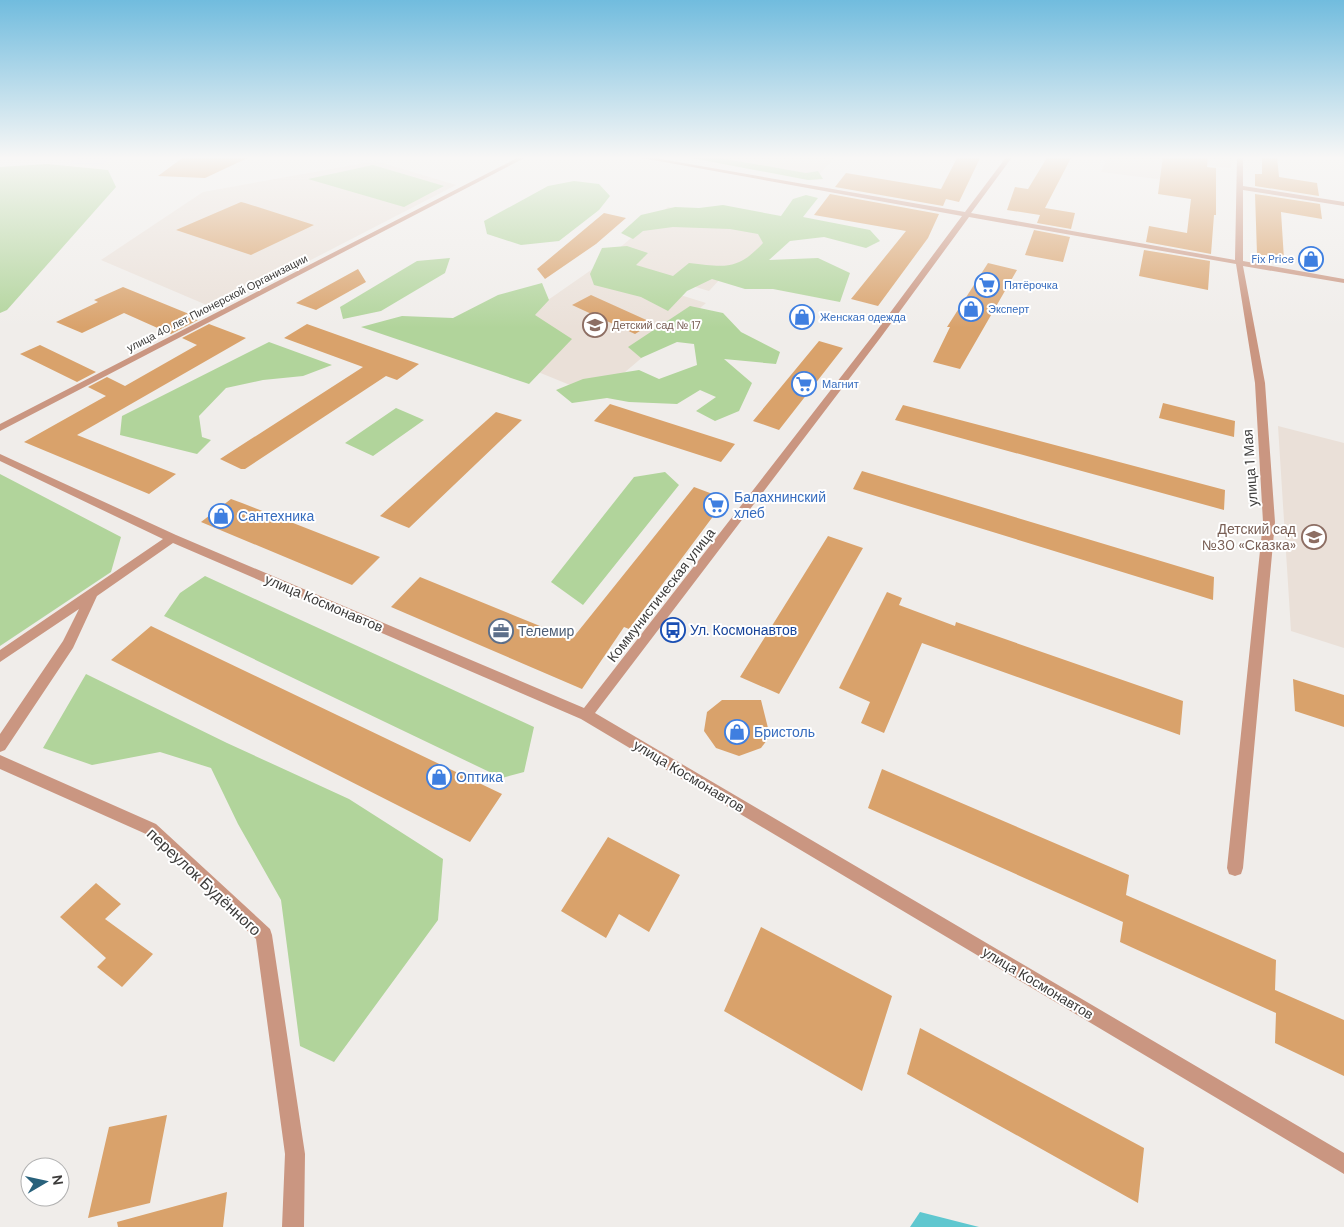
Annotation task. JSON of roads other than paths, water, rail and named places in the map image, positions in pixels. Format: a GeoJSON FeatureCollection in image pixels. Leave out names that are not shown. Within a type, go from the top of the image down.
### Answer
{"type":"FeatureCollection","features":[{"type":"Feature","properties":{"kind":"street","name":"улица 40 лет Пионерской Организации"},"geometry":{"type":"LineString","coordinates":[[0,428],[414,213]]}},
{"type":"Feature","properties":{"kind":"street"},"geometry":{"type":"LineString","coordinates":[[963,213],[1344,281]]}},
{"type":"Feature","properties":{"kind":"street","name":"улица 1 Мая"},"geometry":{"type":"LineString","coordinates":[[1235,868],[1269,522],[1260,383],[1239,262],[1240,213]]}},
{"type":"Feature","properties":{"kind":"street","name":"Коммунистическая улица"},"geometry":{"type":"LineString","coordinates":[[586,715],[878,335],[967,214]]}},
{"type":"Feature","properties":{"kind":"street","name":"улица Космонавтов"},"geometry":{"type":"LineString","coordinates":[[0,456],[172,538],[586,715],[1344,1164]]}},
{"type":"Feature","properties":{"kind":"street"},"geometry":{"type":"LineString","coordinates":[[0,657],[172,538]]}},
{"type":"Feature","properties":{"kind":"street"},"geometry":{"type":"LineString","coordinates":[[0,746],[68,644],[94,592]]}},
{"type":"Feature","properties":{"kind":"street","name":"переулок Будённого"},"geometry":{"type":"LineString","coordinates":[[0,762],[151,829],[264,935],[295,1154],[293,1227]]}},
{"type":"Feature","properties":{"kind":"water"},"geometry":{"type":"Polygon","coordinates":[[[920,1212],[979,1227],[910,1227],[920,1212]]]}},
{"type":"Feature","properties":{"kind":"place","name":"Fix Price"},"geometry":{"type":"Point","coordinates":[1311,259]}},
{"type":"Feature","properties":{"kind":"place","name":"Пятёрочка"},"geometry":{"type":"Point","coordinates":[987,285]}},
{"type":"Feature","properties":{"kind":"place","name":"Эксперт"},"geometry":{"type":"Point","coordinates":[971,309]}},
{"type":"Feature","properties":{"kind":"place","name":"Женская одежда"},"geometry":{"type":"Point","coordinates":[802,317]}},
{"type":"Feature","properties":{"kind":"place","name":"Детский сад № 17"},"geometry":{"type":"Point","coordinates":[595,325]}},
{"type":"Feature","properties":{"kind":"place","name":"Магнит"},"geometry":{"type":"Point","coordinates":[804,384]}},
{"type":"Feature","properties":{"kind":"place","name":"Балахнинский хлеб"},"geometry":{"type":"Point","coordinates":[716,505]}},
{"type":"Feature","properties":{"kind":"place","name":"Сантехника"},"geometry":{"type":"Point","coordinates":[221,516]}},
{"type":"Feature","properties":{"kind":"place","name":"Детский сад №30 «Сказка»"},"geometry":{"type":"Point","coordinates":[1314,537]}},
{"type":"Feature","properties":{"kind":"place","name":"Ул. Космонавтов"},"geometry":{"type":"Point","coordinates":[673,630]}},
{"type":"Feature","properties":{"kind":"place","name":"Телемир"},"geometry":{"type":"Point","coordinates":[501,631]}},
{"type":"Feature","properties":{"kind":"place","name":"Бристоль"},"geometry":{"type":"Point","coordinates":[737,732]}},
{"type":"Feature","properties":{"kind":"place","name":"Оптика"},"geometry":{"type":"Point","coordinates":[439,777]}}]}
